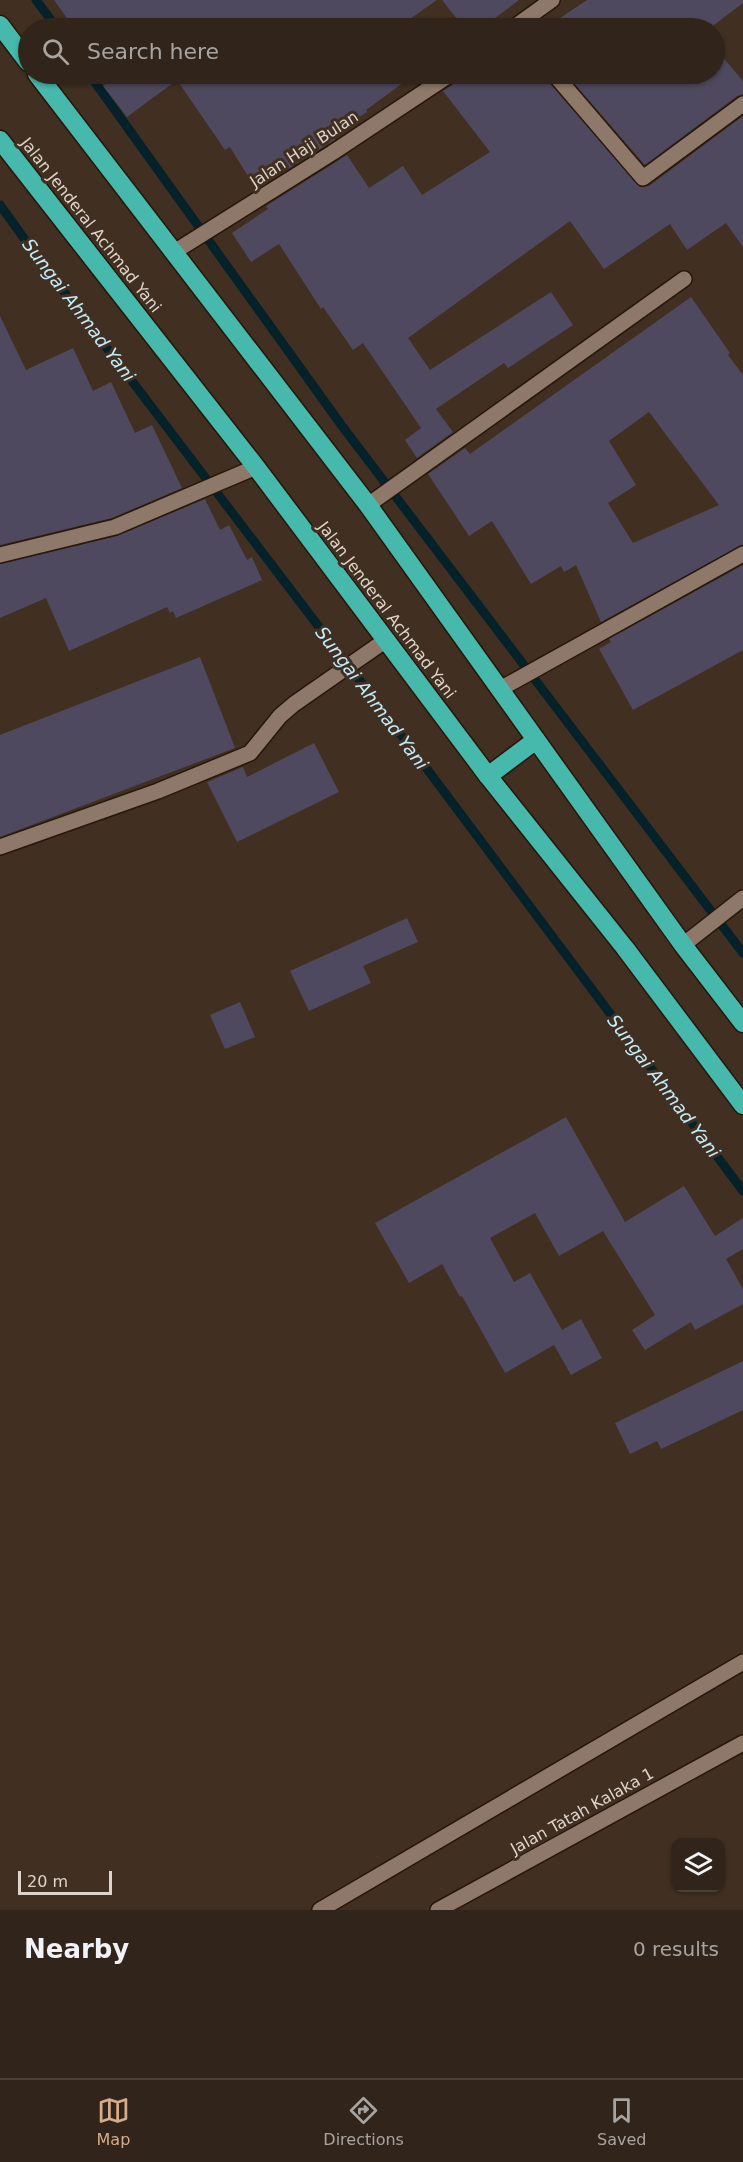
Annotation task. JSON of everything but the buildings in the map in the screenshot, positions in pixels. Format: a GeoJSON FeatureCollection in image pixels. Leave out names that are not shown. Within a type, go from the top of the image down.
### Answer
{"type":"FeatureCollection","features":[{"type":"Feature","properties":{"kind":"highway"},"geometry":{"type":"LineString","coordinates":[[0,25],[18,49]]}},
{"type":"Feature","properties":{"kind":"highway"},"geometry":{"type":"LineString","coordinates":[[45,84],[368,505],[683,945],[743,1023]]}},
{"type":"Feature","properties":{"kind":"highway","name":"Jalan Jenderal Achmad Yani"},"geometry":{"type":"LineString","coordinates":[[0,140],[256,467],[488,776],[625,948],[743,1105]]}},
{"type":"Feature","properties":{"kind":"highway"},"geometry":{"type":"LineString","coordinates":[[488,776],[536,740]]}},
{"type":"Feature","properties":{"kind":"street"},"geometry":{"type":"LineString","coordinates":[[528,18],[552,0]]}},
{"type":"Feature","properties":{"kind":"street","name":"Jalan Haji Bulan"},"geometry":{"type":"LineString","coordinates":[[174,252],[332,153],[436,84]]}},
{"type":"Feature","properties":{"kind":"street"},"geometry":{"type":"LineString","coordinates":[[563,84],[643,178],[743,104]]}},
{"type":"Feature","properties":{"kind":"street"},"geometry":{"type":"LineString","coordinates":[[368,505],[684,279]]}},
{"type":"Feature","properties":{"kind":"street"},"geometry":{"type":"LineString","coordinates":[[0,555],[115,527],[256,467]]}},
{"type":"Feature","properties":{"kind":"street"},"geometry":{"type":"LineString","coordinates":[[500,689],[743,554]]}},
{"type":"Feature","properties":{"kind":"street"},"geometry":{"type":"LineString","coordinates":[[0,847],[158,791],[250,753],[280,716],[294,704],[386,640]]}},
{"type":"Feature","properties":{"kind":"street"},"geometry":{"type":"LineString","coordinates":[[683,945],[743,898]]}},
{"type":"Feature","properties":{"kind":"street"},"geometry":{"type":"LineString","coordinates":[[320,1910],[743,1662]]}},
{"type":"Feature","properties":{"kind":"street","name":"Jalan Tatah Kalaka 1"},"geometry":{"type":"LineString","coordinates":[[438,1910],[743,1743]]}},
{"type":"Feature","properties":{"kind":"waterway","name":"Sungai Ahmad Yani"},"geometry":{"type":"LineString","coordinates":[[36,0],[50,18]]}},
{"type":"Feature","properties":{"kind":"waterway","name":"Sungai Ahmad Yani"},"geometry":{"type":"LineString","coordinates":[[96,84],[342,426],[743,953]]}},
{"type":"Feature","properties":{"kind":"waterway","name":"Sungai Ahmad Yani"},"geometry":{"type":"LineString","coordinates":[[0,205],[743,1191]]}}]}
